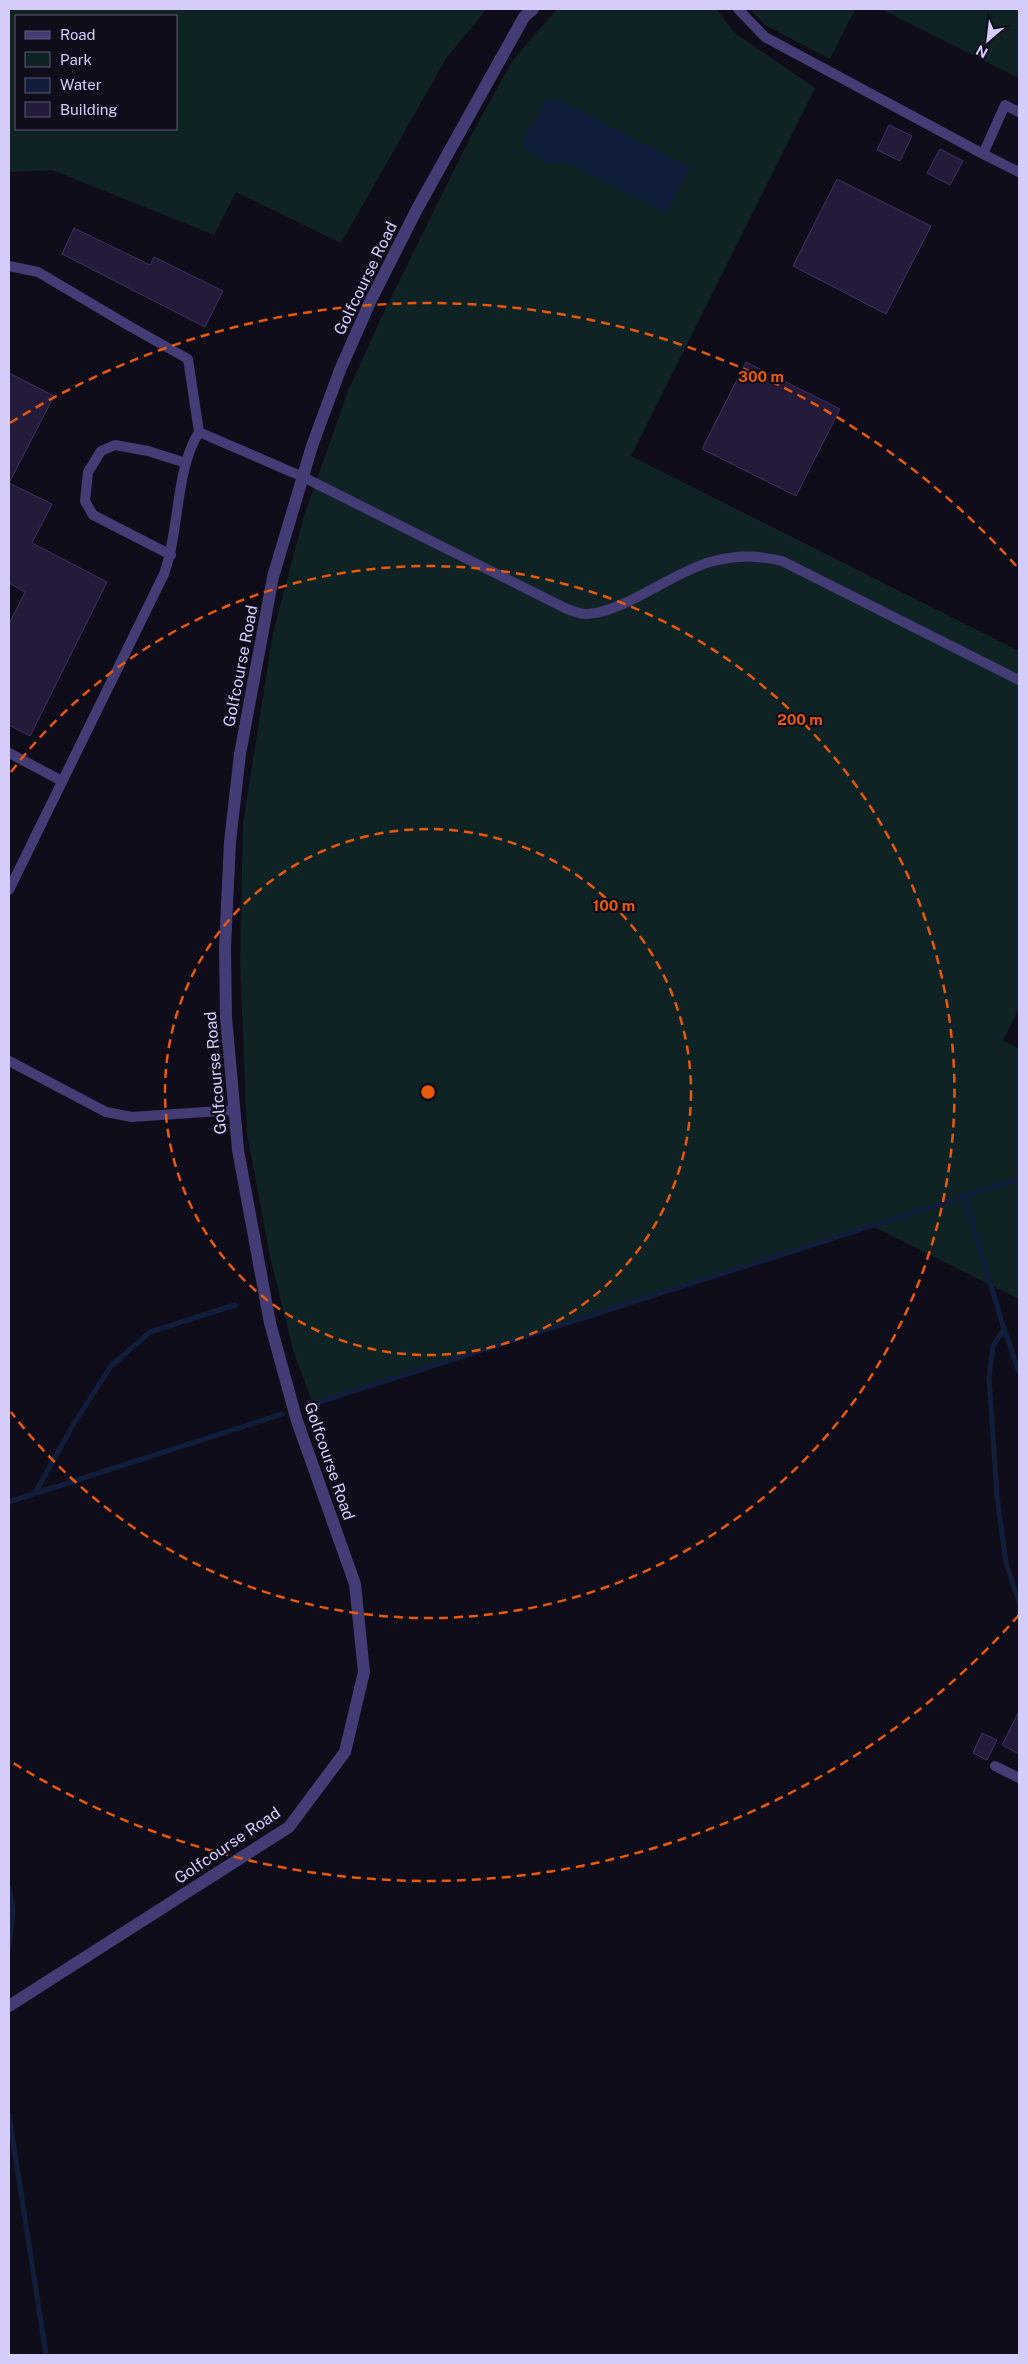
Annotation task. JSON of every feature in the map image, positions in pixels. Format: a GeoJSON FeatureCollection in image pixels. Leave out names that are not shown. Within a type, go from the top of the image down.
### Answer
{"type":"FeatureCollection","features":[{"type":"Feature","properties":{"kind":"street","name":"Golfcourse Road"},"geometry":{"type":"LineString","coordinates":[[9,2006],[289,1827],[345,1752],[364,1672],[356,1584],[297,1421],[270,1324],[238,1150],[226,1017],[225,947],[230,842],[240,754],[273,577],[303,477],[340,370],[370,302],[432,183],[524,18],[533,9]]}},
{"type":"Feature","properties":{"kind":"lane"},"geometry":{"type":"LineString","coordinates":[[738,9],[765,37],[1019,172]]}},
{"type":"Feature","properties":{"kind":"lane"},"geometry":{"type":"LineString","coordinates":[[983,154],[1006,105],[1019,112]]}},
{"type":"Feature","properties":{"kind":"lane"},"geometry":{"type":"LineString","coordinates":[[9,266],[38,272],[131,328],[188,358],[199,432],[186,463],[171,554],[164,574],[9,890]]}},
{"type":"Feature","properties":{"kind":"lane"},"geometry":{"type":"LineString","coordinates":[[199,432],[303,477],[567,609],[585,614],[608,610],[708,562],[739,556],[767,557],[782,561],[1019,680]]}},
{"type":"Feature","properties":{"kind":"lane"},"geometry":{"type":"LineString","coordinates":[[171,554],[93,515],[85,502],[88,472],[101,451],[115,445],[148,451],[186,463]]}},
{"type":"Feature","properties":{"kind":"lane"},"geometry":{"type":"LineString","coordinates":[[9,753],[62,781]]}},
{"type":"Feature","properties":{"kind":"lane"},"geometry":{"type":"LineString","coordinates":[[9,1061],[106,1112],[118,1116],[132,1117],[234,1110]]}},
{"type":"Feature","properties":{"kind":"lane"},"geometry":{"type":"LineString","coordinates":[[995,1766],[1019,1778]]}},
{"type":"Feature","properties":{"kind":"green space"},"geometry":{"type":"Polygon","coordinates":[[[9,9],[487,9],[447,57],[341,243],[236,192],[214,235],[52,170],[9,172],[9,9]]]}},
{"type":"Feature","properties":{"kind":"green space"},"geometry":{"type":"Polygon","coordinates":[[[557,9],[716,9],[735,33],[815,88],[631,456],[1019,651],[1019,1008],[1003,1041],[1019,1049],[1019,1299],[872,1226],[313,1404],[293,1350],[270,1256],[247,1134],[240,963],[243,824],[273,633],[304,516],[348,391],[384,312],[473,132],[513,60],[557,9]]]}},
{"type":"Feature","properties":{"kind":"green space"},"geometry":{"type":"Polygon","coordinates":[[[750,9],[855,9],[830,59],[765,25],[750,9]]]}},
{"type":"Feature","properties":{"kind":"green space"},"geometry":{"type":"Polygon","coordinates":[[[881,9],[1019,9],[1019,78],[881,9]]]}},
{"type":"Feature","properties":{"kind":"water"},"geometry":{"type":"Polygon","coordinates":[[[547,99],[558,100],[690,167],[666,213],[568,163],[548,163],[523,148],[523,140],[547,99]]]}},
{"type":"Feature","properties":{"kind":"building"},"geometry":{"type":"Polygon","coordinates":[[[889,125],[912,136],[900,161],[877,150],[889,125]]]}},
{"type":"Feature","properties":{"kind":"building"},"geometry":{"type":"Polygon","coordinates":[[[940,149],[963,161],[950,185],[927,173],[940,149]]]}},
{"type":"Feature","properties":{"kind":"building"},"geometry":{"type":"Polygon","coordinates":[[[837,179],[931,226],[886,314],[793,266],[837,179]]]}},
{"type":"Feature","properties":{"kind":"building"},"geometry":{"type":"Polygon","coordinates":[[[74,228],[150,265],[154,257],[223,291],[205,327],[62,254],[74,228]]]}},
{"type":"Feature","properties":{"kind":"building"},"geometry":{"type":"Polygon","coordinates":[[[746,362],[840,409],[796,496],[702,449],[746,362]]]}},
{"type":"Feature","properties":{"kind":"building"},"geometry":{"type":"Polygon","coordinates":[[[9,373],[54,396],[9,483],[9,373]]]}},
{"type":"Feature","properties":{"kind":"building"},"geometry":{"type":"Polygon","coordinates":[[[9,483],[52,504],[32,543],[107,582],[30,736],[9,725],[9,624],[25,592],[9,583],[9,483]]]}},
{"type":"Feature","properties":{"kind":"building"},"geometry":{"type":"Polygon","coordinates":[[[1019,1711],[1019,1754],[1002,1745],[1019,1711]]]}},
{"type":"Feature","properties":{"kind":"building"},"geometry":{"type":"Polygon","coordinates":[[[982,1733],[997,1740],[987,1760],[973,1753],[982,1733]]]}},
{"type":"Feature","properties":{"kind":"waterway"},"geometry":{"type":"LineString","coordinates":[[313,1404],[1019,1179]]}},
{"type":"Feature","properties":{"kind":"waterway"},"geometry":{"type":"LineString","coordinates":[[964,1196],[1004,1329],[993,1346],[989,1378],[997,1496],[1006,1563],[1019,1602]]}},
{"type":"Feature","properties":{"kind":"waterway"},"geometry":{"type":"LineString","coordinates":[[35,1493],[73,1425],[111,1366],[150,1332],[235,1305]]}},
{"type":"Feature","properties":{"kind":"waterway"},"geometry":{"type":"LineString","coordinates":[[1004,1329],[1019,1372]]}},
{"type":"Feature","properties":{"kind":"waterway"},"geometry":{"type":"LineString","coordinates":[[9,1502],[282,1414]]}},
{"type":"Feature","properties":{"kind":"waterway"},"geometry":{"type":"LineString","coordinates":[[9,1887],[13,1911],[9,1947]]}},
{"type":"Feature","properties":{"kind":"waterway"},"geometry":{"type":"LineString","coordinates":[[9,2115],[46,2355]]}}]}
